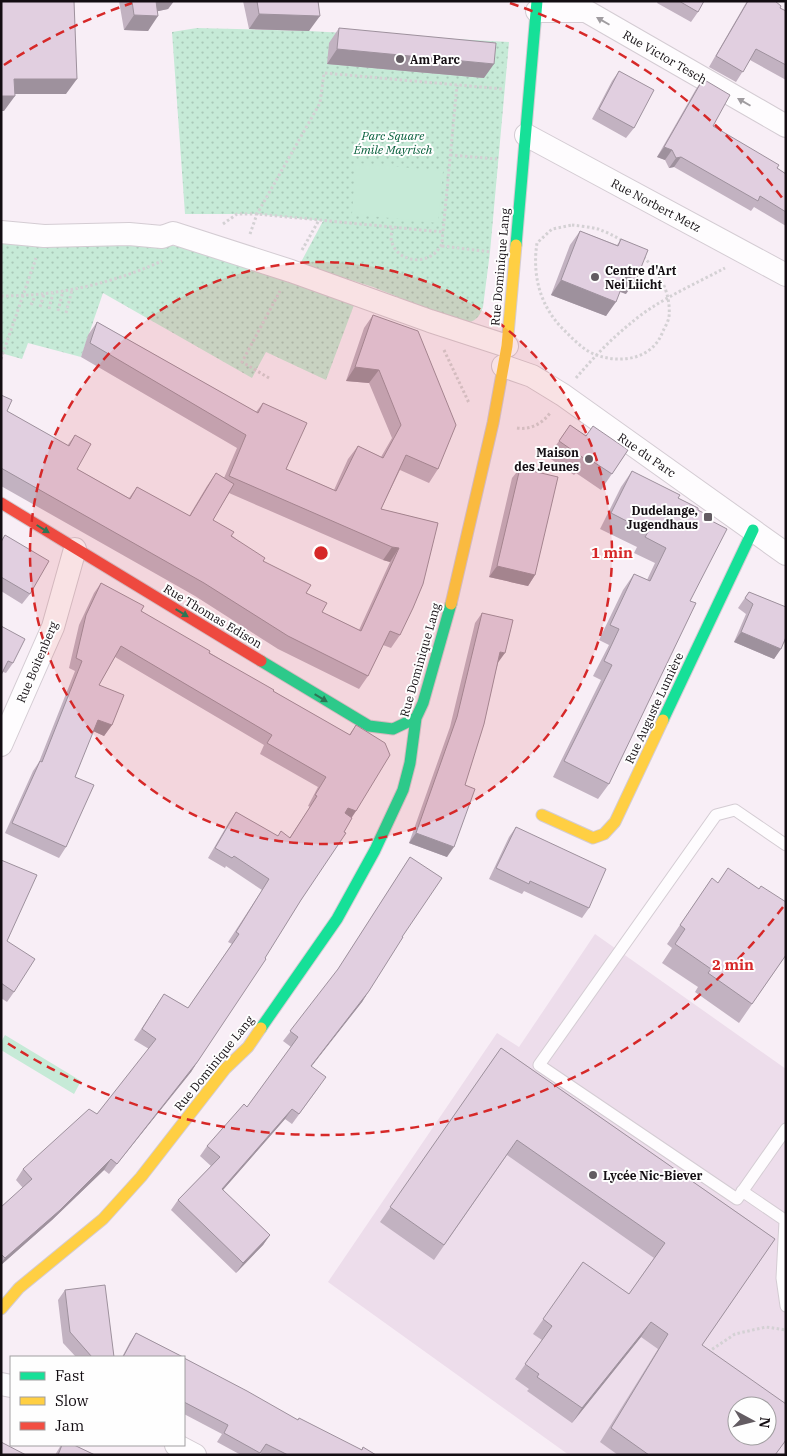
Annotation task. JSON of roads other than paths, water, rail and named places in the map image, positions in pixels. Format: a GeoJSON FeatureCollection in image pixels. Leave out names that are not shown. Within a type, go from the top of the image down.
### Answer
{"type":"FeatureCollection","features":[{"type":"Feature","properties":{"kind":"main road","name":"Rue Dominique Lang"},"geometry":{"type":"LineString","coordinates":[[1,1309],[19,1288],[103,1219],[141,1177],[225,1069],[248,1047],[337,919],[375,850],[403,790],[410,763],[416,718],[423,703],[446,625],[493,423],[505,356],[537,6]]}},
{"type":"Feature","properties":{"kind":"main road","name":"Rue Thomas Edison"},"geometry":{"type":"LineString","coordinates":[[1,503],[369,726],[393,729],[416,718]]}},
{"type":"Feature","properties":{"kind":"main road","name":"Rue Auguste Lumière"},"geometry":{"type":"LineString","coordinates":[[542,814],[593,838],[604,834],[615,822],[753,530]]}},
{"type":"Feature","properties":{"kind":"street","name":"Rue Victor Tesch"},"geometry":{"type":"LineString","coordinates":[[537,6],[586,12],[786,126]]}},
{"type":"Feature","properties":{"kind":"street","name":"Rue Norbert Metz"},"geometry":{"type":"LineString","coordinates":[[526,135],[786,275]]}},
{"type":"Feature","properties":{"kind":"street","name":"Rue du Parc"},"geometry":{"type":"LineString","coordinates":[[1,232],[44,236],[129,234],[162,237],[173,233],[291,271],[430,321],[505,356],[532,376],[563,395],[786,554]]}},
{"type":"Feature","properties":{"kind":"street","name":"Rue Boitenberg"},"geometry":{"type":"LineString","coordinates":[[1,745],[53,627],[75,549]]}},
{"type":"Feature","properties":{"kind":"street"},"geometry":{"type":"LineString","coordinates":[[178,1446],[194,1455]]}},
{"type":"Feature","properties":{"kind":"lane"},"geometry":{"type":"LineString","coordinates":[[786,845],[735,810],[716,814],[539,1065],[737,1199],[786,1129]]}},
{"type":"Feature","properties":{"kind":"lane"},"geometry":{"type":"LineString","coordinates":[[742,1191],[786,1221],[782,1278],[786,1306]]}},
{"type":"Feature","properties":{"kind":"place","name":"Am Parc"},"geometry":{"type":"Point","coordinates":[400,59]}},
{"type":"Feature","properties":{"kind":"place","name":"Centre d'Art Nei Liicht"},"geometry":{"type":"Point","coordinates":[595,277]}},
{"type":"Feature","properties":{"kind":"place","name":"Maison des Jeunes"},"geometry":{"type":"Point","coordinates":[589,459]}},
{"type":"Feature","properties":{"kind":"place","name":"Dudelange, Jugendhaus"},"geometry":{"type":"Point","coordinates":[708,517]}},
{"type":"Feature","properties":{"kind":"place","name":"Lycée Nic-Biever"},"geometry":{"type":"Point","coordinates":[593,1175]}},
{"type":"Feature","properties":{"kind":"park label","name":"Parc Square Émile Mayrisch"},"geometry":{"type":"Point","coordinates":[393,142]}}]}
